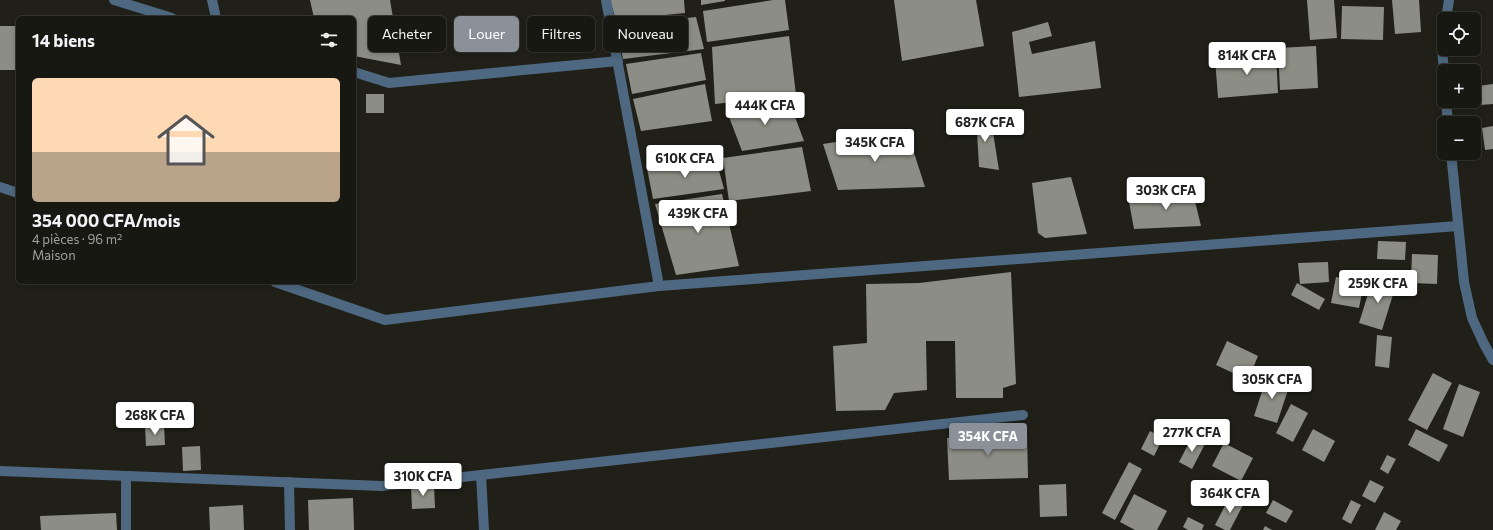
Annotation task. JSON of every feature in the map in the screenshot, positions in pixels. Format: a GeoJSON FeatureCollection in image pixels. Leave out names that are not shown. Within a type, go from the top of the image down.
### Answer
{"type":"FeatureCollection","features":[{"type":"Feature","properties":{"kind":"street"},"geometry":{"type":"LineString","coordinates":[[114,0],[166,16]]}},
{"type":"Feature","properties":{"kind":"street"},"geometry":{"type":"LineString","coordinates":[[212,0],[216,16]]}},
{"type":"Feature","properties":{"kind":"street"},"geometry":{"type":"LineString","coordinates":[[606,0],[659,286]]}},
{"type":"Feature","properties":{"kind":"street"},"geometry":{"type":"LineString","coordinates":[[1447,12],[1449,0]]}},
{"type":"Feature","properties":{"kind":"street"},"geometry":{"type":"LineString","coordinates":[[356,73],[389,82],[618,61]]}},
{"type":"Feature","properties":{"kind":"street"},"geometry":{"type":"LineString","coordinates":[[1452,160],[1464,282],[1472,318],[1493,360]]}},
{"type":"Feature","properties":{"kind":"street"},"geometry":{"type":"LineString","coordinates":[[0,187],[16,192]]}},
{"type":"Feature","properties":{"kind":"street"},"geometry":{"type":"LineString","coordinates":[[281,284],[385,320],[659,286],[1458,226]]}},
{"type":"Feature","properties":{"kind":"street"},"geometry":{"type":"LineString","coordinates":[[0,471],[382,486],[1024,415]]}},
{"type":"Feature","properties":{"kind":"street"},"geometry":{"type":"LineString","coordinates":[[481,475],[484,530]]}},
{"type":"Feature","properties":{"kind":"street"},"geometry":{"type":"LineString","coordinates":[[126,476],[126,530]]}},
{"type":"Feature","properties":{"kind":"street"},"geometry":{"type":"LineString","coordinates":[[289,482],[290,530]]}},
{"type":"Feature","properties":{"kind":"building"},"geometry":{"type":"Polygon","coordinates":[[[310,0],[390,0],[393,16],[368,16],[368,52],[399,52],[401,65],[356,56],[356,16],[314,16],[310,0]]]}},
{"type":"Feature","properties":{"kind":"building"},"geometry":{"type":"Polygon","coordinates":[[[610,0],[684,0],[685,13],[655,16],[615,16],[610,0]]]}},
{"type":"Feature","properties":{"kind":"building"},"geometry":{"type":"Polygon","coordinates":[[[701,0],[725,0],[725,1],[701,5],[701,0]]]}},
{"type":"Feature","properties":{"kind":"building"},"geometry":{"type":"Polygon","coordinates":[[[773,0],[785,0],[789,30],[707,42],[703,11],[773,0]]]}},
{"type":"Feature","properties":{"kind":"building"},"geometry":{"type":"Polygon","coordinates":[[[894,0],[976,0],[984,46],[902,61],[894,0]]]}},
{"type":"Feature","properties":{"kind":"building"},"geometry":{"type":"Polygon","coordinates":[[[1307,0],[1334,0],[1337,38],[1310,40],[1307,0]]]}},
{"type":"Feature","properties":{"kind":"building"},"geometry":{"type":"Polygon","coordinates":[[[1392,0],[1419,0],[1421,32],[1395,34],[1392,0]]]}},
{"type":"Feature","properties":{"kind":"building"},"geometry":{"type":"Polygon","coordinates":[[[1342,6],[1384,7],[1383,40],[1341,39],[1342,6]]]}},
{"type":"Feature","properties":{"kind":"building"},"geometry":{"type":"Polygon","coordinates":[[[696,17],[704,49],[688,51],[688,18],[696,17]]]}},
{"type":"Feature","properties":{"kind":"building"},"geometry":{"type":"Polygon","coordinates":[[[1048,22],[1052,36],[1029,42],[1032,54],[1095,41],[1101,88],[1019,97],[1012,32],[1048,22]]]}},
{"type":"Feature","properties":{"kind":"building"},"geometry":{"type":"Polygon","coordinates":[[[0,26],[16,26],[16,70],[0,70],[0,26]]]}},
{"type":"Feature","properties":{"kind":"building"},"geometry":{"type":"Polygon","coordinates":[[[789,36],[796,95],[715,104],[712,47],[789,36]]]}},
{"type":"Feature","properties":{"kind":"building"},"geometry":{"type":"Polygon","coordinates":[[[1316,46],[1318,88],[1280,90],[1278,48],[1316,46]]]}},
{"type":"Feature","properties":{"kind":"building"},"geometry":{"type":"Polygon","coordinates":[[[622,52],[680,52],[623,59],[622,52]]]}},
{"type":"Feature","properties":{"kind":"building"},"geometry":{"type":"Polygon","coordinates":[[[701,53],[706,80],[632,94],[626,64],[701,53]]]}},
{"type":"Feature","properties":{"kind":"building"},"geometry":{"type":"Polygon","coordinates":[[[1276,54],[1278,93],[1218,98],[1215,58],[1276,54]]]}},
{"type":"Feature","properties":{"kind":"building"},"geometry":{"type":"Polygon","coordinates":[[[705,84],[712,121],[641,131],[633,99],[705,84]]]}},
{"type":"Feature","properties":{"kind":"building"},"geometry":{"type":"Polygon","coordinates":[[[1493,84],[1493,104],[1481,105],[1481,86],[1493,84]]]}},
{"type":"Feature","properties":{"kind":"building"},"geometry":{"type":"Polygon","coordinates":[[[366,94],[384,94],[384,113],[366,113],[366,94]]]}},
{"type":"Feature","properties":{"kind":"building"},"geometry":{"type":"Polygon","coordinates":[[[789,101],[804,141],[742,151],[726,109],[789,101]]]}},
{"type":"Feature","properties":{"kind":"building"},"geometry":{"type":"Polygon","coordinates":[[[991,120],[999,170],[979,167],[977,132],[966,132],[966,122],[991,120]]]}},
{"type":"Feature","properties":{"kind":"building"},"geometry":{"type":"Polygon","coordinates":[[[1493,126],[1493,149],[1485,150],[1482,128],[1493,126]]]}},
{"type":"Feature","properties":{"kind":"building"},"geometry":{"type":"Polygon","coordinates":[[[907,131],[925,187],[838,190],[823,144],[907,131]]]}},
{"type":"Feature","properties":{"kind":"building"},"geometry":{"type":"Polygon","coordinates":[[[802,147],[811,191],[729,201],[723,158],[802,147]]]}},
{"type":"Feature","properties":{"kind":"building"},"geometry":{"type":"Polygon","coordinates":[[[716,160],[724,189],[653,199],[647,168],[716,160]]]}},
{"type":"Feature","properties":{"kind":"building"},"geometry":{"type":"Polygon","coordinates":[[[1071,177],[1087,234],[1045,238],[1038,233],[1032,183],[1071,177]]]}},
{"type":"Feature","properties":{"kind":"building"},"geometry":{"type":"Polygon","coordinates":[[[1192,189],[1201,226],[1134,229],[1129,202],[1192,189]]]}},
{"type":"Feature","properties":{"kind":"building"},"geometry":{"type":"Polygon","coordinates":[[[722,194],[739,266],[676,275],[655,204],[722,194]]]}},
{"type":"Feature","properties":{"kind":"building"},"geometry":{"type":"Polygon","coordinates":[[[1378,241],[1406,242],[1405,260],[1377,259],[1378,241]]]}},
{"type":"Feature","properties":{"kind":"building"},"geometry":{"type":"Polygon","coordinates":[[[1412,254],[1438,255],[1437,284],[1411,283],[1412,254]]]}},
{"type":"Feature","properties":{"kind":"building"},"geometry":{"type":"Polygon","coordinates":[[[1328,262],[1329,282],[1300,284],[1298,263],[1328,262]]]}},
{"type":"Feature","properties":{"kind":"building"},"geometry":{"type":"Polygon","coordinates":[[[1011,272],[1016,384],[1003,388],[1003,398],[956,398],[955,341],[926,341],[927,390],[894,393],[885,410],[836,411],[833,346],[867,343],[866,284],[919,283],[1011,272]]]}},
{"type":"Feature","properties":{"kind":"building"},"geometry":{"type":"Polygon","coordinates":[[[1336,277],[1364,282],[1359,308],[1331,303],[1336,277]]]}},
{"type":"Feature","properties":{"kind":"building"},"geometry":{"type":"Polygon","coordinates":[[[1373,278],[1396,285],[1382,330],[1359,323],[1373,278]]]}},
{"type":"Feature","properties":{"kind":"building"},"geometry":{"type":"Polygon","coordinates":[[[1297,283],[1325,299],[1319,310],[1291,295],[1297,283]]]}},
{"type":"Feature","properties":{"kind":"building"},"geometry":{"type":"Polygon","coordinates":[[[1377,335],[1392,337],[1389,368],[1375,366],[1377,335]]]}},
{"type":"Feature","properties":{"kind":"building"},"geometry":{"type":"Polygon","coordinates":[[[1227,341],[1258,356],[1248,380],[1216,365],[1227,341]]]}},
{"type":"Feature","properties":{"kind":"building"},"geometry":{"type":"Polygon","coordinates":[[[1433,373],[1452,383],[1427,430],[1408,420],[1433,373]]]}},
{"type":"Feature","properties":{"kind":"building"},"geometry":{"type":"Polygon","coordinates":[[[1267,376],[1290,384],[1277,423],[1254,416],[1267,376]]]}},
{"type":"Feature","properties":{"kind":"building"},"geometry":{"type":"Polygon","coordinates":[[[1459,384],[1480,392],[1463,437],[1443,429],[1459,384]]]}},
{"type":"Feature","properties":{"kind":"building"},"geometry":{"type":"Polygon","coordinates":[[[1291,404],[1308,413],[1293,442],[1276,433],[1291,404]]]}},
{"type":"Feature","properties":{"kind":"building"},"geometry":{"type":"Polygon","coordinates":[[[164,425],[165,445],[146,446],[145,426],[164,425]]]}},
{"type":"Feature","properties":{"kind":"building"},"geometry":{"type":"Polygon","coordinates":[[[1313,429],[1335,441],[1324,462],[1302,450],[1313,429]]]}},
{"type":"Feature","properties":{"kind":"building"},"geometry":{"type":"Polygon","coordinates":[[[1416,429],[1448,445],[1439,462],[1408,445],[1416,429]]]}},
{"type":"Feature","properties":{"kind":"building"},"geometry":{"type":"Polygon","coordinates":[[[1150,431],[1163,438],[1154,456],[1141,449],[1150,431]]]}},
{"type":"Feature","properties":{"kind":"building"},"geometry":{"type":"Polygon","coordinates":[[[1027,434],[1028,478],[949,480],[947,438],[1027,434]]]}},
{"type":"Feature","properties":{"kind":"building"},"geometry":{"type":"Polygon","coordinates":[[[1192,437],[1205,444],[1192,469],[1179,462],[1192,437]]]}},
{"type":"Feature","properties":{"kind":"building"},"geometry":{"type":"Polygon","coordinates":[[[1224,443],[1253,458],[1241,481],[1212,466],[1224,443]]]}},
{"type":"Feature","properties":{"kind":"building"},"geometry":{"type":"Polygon","coordinates":[[[200,446],[201,470],[183,471],[182,447],[200,446]]]}},
{"type":"Feature","properties":{"kind":"building"},"geometry":{"type":"Polygon","coordinates":[[[1387,455],[1396,459],[1388,474],[1380,469],[1387,455]]]}},
{"type":"Feature","properties":{"kind":"building"},"geometry":{"type":"Polygon","coordinates":[[[1129,462],[1142,469],[1115,520],[1102,513],[1129,462]]]}},
{"type":"Feature","properties":{"kind":"building"},"geometry":{"type":"Polygon","coordinates":[[[1370,480],[1384,487],[1375,503],[1362,496],[1370,480]]]}},
{"type":"Feature","properties":{"kind":"building"},"geometry":{"type":"Polygon","coordinates":[[[1066,484],[1067,516],[1040,517],[1039,485],[1066,484]]]}},
{"type":"Feature","properties":{"kind":"building"},"geometry":{"type":"Polygon","coordinates":[[[434,485],[435,508],[412,509],[411,486],[434,485]]]}},
{"type":"Feature","properties":{"kind":"building"},"geometry":{"type":"Polygon","coordinates":[[[1134,494],[1167,511],[1157,530],[1135,530],[1120,522],[1134,494]]]}},
{"type":"Feature","properties":{"kind":"building"},"geometry":{"type":"Polygon","coordinates":[[[1230,496],[1244,503],[1230,530],[1225,530],[1215,525],[1230,496]]]}},
{"type":"Feature","properties":{"kind":"building"},"geometry":{"type":"Polygon","coordinates":[[[353,498],[354,530],[309,530],[308,500],[353,498]]]}},
{"type":"Feature","properties":{"kind":"building"},"geometry":{"type":"Polygon","coordinates":[[[1273,500],[1293,511],[1286,523],[1266,513],[1273,500]]]}},
{"type":"Feature","properties":{"kind":"building"},"geometry":{"type":"Polygon","coordinates":[[[1351,500],[1361,505],[1351,524],[1342,519],[1351,500]]]}},
{"type":"Feature","properties":{"kind":"building"},"geometry":{"type":"Polygon","coordinates":[[[243,505],[244,530],[210,530],[209,507],[243,505]]]}},
{"type":"Feature","properties":{"kind":"building"},"geometry":{"type":"Polygon","coordinates":[[[1384,512],[1401,521],[1396,530],[1375,530],[1384,512]]]}},
{"type":"Feature","properties":{"kind":"building"},"geometry":{"type":"Polygon","coordinates":[[[116,513],[117,530],[41,530],[40,516],[116,513]]]}},
{"type":"Feature","properties":{"kind":"building"},"geometry":{"type":"Polygon","coordinates":[[[1188,517],[1204,525],[1202,530],[1188,530],[1183,527],[1188,517]]]}},
{"type":"Feature","properties":{"kind":"building"},"geometry":{"type":"Polygon","coordinates":[[[1265,526],[1272,530],[1263,530],[1265,526]]]}}]}
